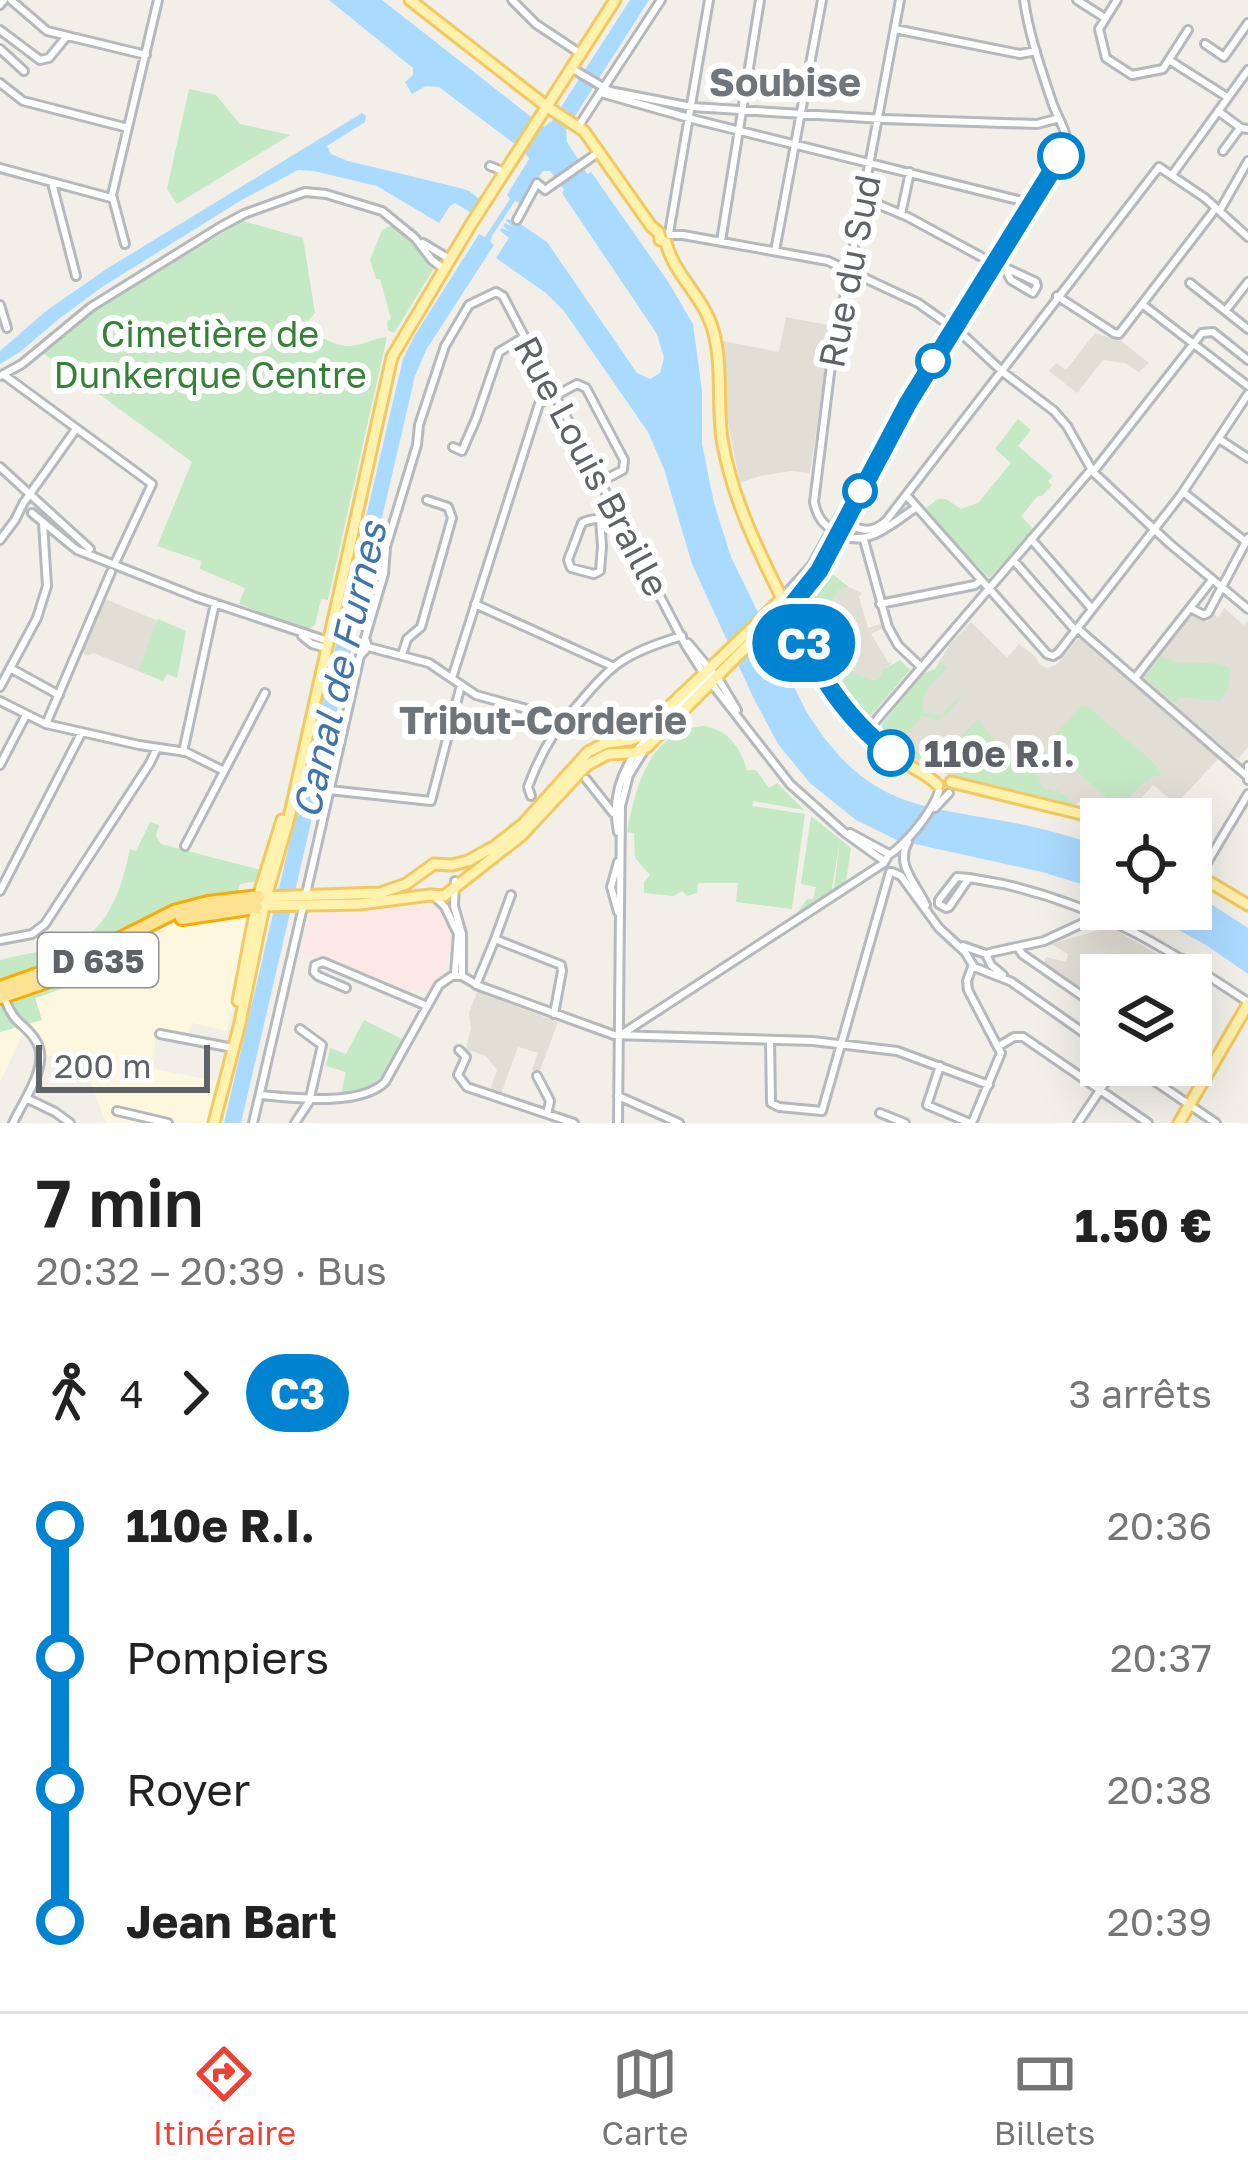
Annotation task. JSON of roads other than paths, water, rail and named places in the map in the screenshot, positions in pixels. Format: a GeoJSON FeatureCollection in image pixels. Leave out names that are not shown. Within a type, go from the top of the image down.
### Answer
{"type":"FeatureCollection","features":[{"type":"Feature","properties":{"kind":"highway","name":"D 635"},"geometry":{"type":"LineString","coordinates":[[3,1000],[73,972],[150,931],[193,915],[264,901]]}},
{"type":"Feature","properties":{"kind":"highway","name":"D 635"},"geometry":{"type":"LineString","coordinates":[[0,986],[101,949],[174,912],[208,903],[264,901]]}},
{"type":"Feature","properties":{"kind":"main road"},"geometry":{"type":"LineString","coordinates":[[410,0],[423,4],[589,136],[651,226],[666,236],[668,250],[710,319],[722,433],[743,518],[834,696],[866,732],[944,791],[982,790],[1080,814]]}},
{"type":"Feature","properties":{"kind":"main road"},"geometry":{"type":"LineString","coordinates":[[212,1123],[388,357],[539,117],[550,109],[615,0]]}},
{"type":"Feature","properties":{"kind":"main road"},"geometry":{"type":"LineString","coordinates":[[713,672],[649,745],[587,765],[529,830],[444,896],[432,896],[422,882],[425,869],[471,859],[509,836],[591,750],[639,735],[784,602]]}},
{"type":"Feature","properties":{"kind":"main road"},"geometry":{"type":"LineString","coordinates":[[446,865],[454,872],[455,886]]}},
{"type":"Feature","properties":{"kind":"main road","name":"D 635"},"geometry":{"type":"LineString","coordinates":[[264,901],[388,892],[425,869]]}},
{"type":"Feature","properties":{"kind":"main road"},"geometry":{"type":"LineString","coordinates":[[1212,884],[1248,905]]}},
{"type":"Feature","properties":{"kind":"main road","name":"D 635"},"geometry":{"type":"LineString","coordinates":[[301,900],[369,904],[432,896]]}},
{"type":"Feature","properties":{"kind":"main road"},"geometry":{"type":"LineString","coordinates":[[1182,1123],[1248,1003]]}},
{"type":"Feature","properties":{"kind":"main road"},"geometry":{"type":"LineString","coordinates":[[1191,1106],[1248,1014]]}},
{"type":"Feature","properties":{"kind":"street"},"geometry":{"type":"LineString","coordinates":[[124,244],[111,198],[158,0]]}},
{"type":"Feature","properties":{"kind":"street"},"geometry":{"type":"LineString","coordinates":[[512,0],[538,26],[580,54]]}},
{"type":"Feature","properties":{"kind":"street"},"geometry":{"type":"LineString","coordinates":[[577,126],[661,0]]}},
{"type":"Feature","properties":{"kind":"street"},"geometry":{"type":"LineString","coordinates":[[710,0],[666,236],[678,234],[824,260],[899,292],[951,327],[1058,415],[1092,471],[1248,609]]}},
{"type":"Feature","properties":{"kind":"street"},"geometry":{"type":"LineString","coordinates":[[721,241],[760,0]]}},
{"type":"Feature","properties":{"kind":"street"},"geometry":{"type":"LineString","coordinates":[[775,251],[822,0]]}},
{"type":"Feature","properties":{"kind":"street","name":"Rue du Sud"},"geometry":{"type":"LineString","coordinates":[[835,532],[817,514],[815,494],[825,404],[901,0]]}},
{"type":"Feature","properties":{"kind":"street"},"geometry":{"type":"LineString","coordinates":[[784,602],[807,584],[951,327],[1067,145],[1024,0]]}},
{"type":"Feature","properties":{"kind":"street"},"geometry":{"type":"LineString","coordinates":[[1077,0],[1105,18]]}},
{"type":"Feature","properties":{"kind":"street"},"geometry":{"type":"LineString","coordinates":[[1117,0],[1099,29],[1105,56],[1129,74],[1162,70],[1188,30]]}},
{"type":"Feature","properties":{"kind":"street"},"geometry":{"type":"LineString","coordinates":[[5,2],[44,30],[146,55]]}},
{"type":"Feature","properties":{"kind":"street"},"geometry":{"type":"LineString","coordinates":[[1204,44],[1224,57],[1247,28]]}},
{"type":"Feature","properties":{"kind":"street"},"geometry":{"type":"LineString","coordinates":[[895,29],[1022,54],[1036,52]]}},
{"type":"Feature","properties":{"kind":"street"},"geometry":{"type":"LineString","coordinates":[[0,30],[40,61],[49,58],[67,36]]}},
{"type":"Feature","properties":{"kind":"street"},"geometry":{"type":"LineString","coordinates":[[0,49],[24,70]]}},
{"type":"Feature","properties":{"kind":"street"},"geometry":{"type":"LineString","coordinates":[[1169,60],[1228,98]]}},
{"type":"Feature","properties":{"kind":"street"},"geometry":{"type":"LineString","coordinates":[[574,70],[612,98],[1030,203]]}},
{"type":"Feature","properties":{"kind":"street"},"geometry":{"type":"LineString","coordinates":[[1172,175],[1248,70]]}},
{"type":"Feature","properties":{"kind":"street"},"geometry":{"type":"LineString","coordinates":[[0,83],[26,101],[128,128]]}},
{"type":"Feature","properties":{"kind":"street"},"geometry":{"type":"LineString","coordinates":[[601,89],[692,107],[878,119],[1039,124],[1058,118]]}},
{"type":"Feature","properties":{"kind":"street"},"geometry":{"type":"LineString","coordinates":[[0,99],[8,90]]}},
{"type":"Feature","properties":{"kind":"street"},"geometry":{"type":"LineString","coordinates":[[1218,111],[1244,128],[1223,151]]}},
{"type":"Feature","properties":{"kind":"street"},"geometry":{"type":"LineString","coordinates":[[517,220],[537,183],[545,190],[599,152]]}},
{"type":"Feature","properties":{"kind":"street"},"geometry":{"type":"LineString","coordinates":[[1057,296],[1120,333],[1218,209],[1248,161]]}},
{"type":"Feature","properties":{"kind":"street"},"geometry":{"type":"LineString","coordinates":[[490,166],[505,172]]}},
{"type":"Feature","properties":{"kind":"street"},"geometry":{"type":"LineString","coordinates":[[866,535],[883,524],[907,496],[1159,167],[1248,237]]}},
{"type":"Feature","properties":{"kind":"street"},"geometry":{"type":"LineString","coordinates":[[0,169],[111,198]]}},
{"type":"Feature","properties":{"kind":"street"},"geometry":{"type":"LineString","coordinates":[[901,214],[910,172]]}},
{"type":"Feature","properties":{"kind":"street"},"geometry":{"type":"LineString","coordinates":[[52,183],[76,276]]}},
{"type":"Feature","properties":{"kind":"street"},"geometry":{"type":"LineString","coordinates":[[46,724],[152,484],[2,375],[91,307],[202,238],[240,215],[297,195],[315,192],[374,207],[415,238],[432,260],[446,264]]}},
{"type":"Feature","properties":{"kind":"street"},"geometry":{"type":"LineString","coordinates":[[863,198],[1036,282],[1033,293],[1011,280],[1004,267]]}},
{"type":"Feature","properties":{"kind":"street"},"geometry":{"type":"LineString","coordinates":[[1226,310],[1248,282]]}},
{"type":"Feature","properties":{"kind":"street"},"geometry":{"type":"LineString","coordinates":[[1190,283],[1248,329]]}},
{"type":"Feature","properties":{"kind":"street","name":"Rue Louis Braille"},"geometry":{"type":"LineString","coordinates":[[368,646],[365,638],[385,574],[386,547],[417,445],[418,425],[446,343],[471,303],[500,292],[682,636],[713,672],[790,784],[830,820]]}},
{"type":"Feature","properties":{"kind":"street"},"geometry":{"type":"LineString","coordinates":[[0,304],[7,328]]}},
{"type":"Feature","properties":{"kind":"street"},"geometry":{"type":"LineString","coordinates":[[907,496],[1049,656],[1056,655],[1183,492],[1248,390],[1142,304]]}},
{"type":"Feature","properties":{"kind":"street"},"geometry":{"type":"LineString","coordinates":[[866,732],[1092,471],[1202,333],[1214,333],[1248,360]]}},
{"type":"Feature","properties":{"kind":"street"},"geometry":{"type":"LineString","coordinates":[[453,447],[462,451],[500,352],[524,338]]}},
{"type":"Feature","properties":{"kind":"street"},"geometry":{"type":"LineString","coordinates":[[452,678],[539,404],[577,385],[584,386],[624,460],[625,467],[600,482]]}},
{"type":"Feature","properties":{"kind":"street"},"geometry":{"type":"LineString","coordinates":[[0,540],[76,429]]}},
{"type":"Feature","properties":{"kind":"street"},"geometry":{"type":"LineString","coordinates":[[1219,439],[1248,458]]}},
{"type":"Feature","properties":{"kind":"street"},"geometry":{"type":"LineString","coordinates":[[0,467],[42,520],[113,568],[325,644]]}},
{"type":"Feature","properties":{"kind":"street"},"geometry":{"type":"LineString","coordinates":[[1183,492],[1247,541],[1208,614],[1190,608]]}},
{"type":"Feature","properties":{"kind":"street"},"geometry":{"type":"LineString","coordinates":[[402,655],[407,639],[420,628],[452,518],[448,507],[427,500]]}},
{"type":"Feature","properties":{"kind":"street"},"geometry":{"type":"LineString","coordinates":[[29,504],[75,543]]}},
{"type":"Feature","properties":{"kind":"street"},"geometry":{"type":"LineString","coordinates":[[835,532],[849,539],[866,535],[916,507]]}},
{"type":"Feature","properties":{"kind":"street"},"geometry":{"type":"LineString","coordinates":[[0,687],[36,620],[47,586],[42,520]]}},
{"type":"Feature","properties":{"kind":"street"},"geometry":{"type":"LineString","coordinates":[[841,520],[866,535],[880,604],[895,640],[921,668]]}},
{"type":"Feature","properties":{"kind":"street"},"geometry":{"type":"LineString","coordinates":[[600,522],[599,572],[570,568],[568,560],[582,523],[600,522],[621,521]]}},
{"type":"Feature","properties":{"kind":"street"},"geometry":{"type":"LineString","coordinates":[[784,602],[835,532]]}},
{"type":"Feature","properties":{"kind":"street"},"geometry":{"type":"LineString","coordinates":[[1031,539],[1092,609]]}},
{"type":"Feature","properties":{"kind":"street"},"geometry":{"type":"LineString","coordinates":[[1013,560],[1076,629],[1248,774]]}},
{"type":"Feature","properties":{"kind":"street"},"geometry":{"type":"LineString","coordinates":[[880,604],[981,580]]}},
{"type":"Feature","properties":{"kind":"street"},"geometry":{"type":"LineString","coordinates":[[1135,678],[1212,580]]}},
{"type":"Feature","properties":{"kind":"street"},"geometry":{"type":"LineString","coordinates":[[183,752],[215,603]]}},
{"type":"Feature","properties":{"kind":"street"},"geometry":{"type":"LineString","coordinates":[[476,604],[612,666]]}},
{"type":"Feature","properties":{"kind":"street"},"geometry":{"type":"LineString","coordinates":[[531,796],[527,789],[540,754],[563,719],[612,666],[640,650],[682,636]]}},
{"type":"Feature","properties":{"kind":"street"},"geometry":{"type":"LineString","coordinates":[[253,1123],[360,656],[368,646],[402,655],[433,665],[476,695],[563,719]]}},
{"type":"Feature","properties":{"kind":"street"},"geometry":{"type":"LineString","coordinates":[[10,668],[59,695]]}},
{"type":"Feature","properties":{"kind":"street"},"geometry":{"type":"LineString","coordinates":[[618,1123],[618,817],[622,795],[634,753],[713,672]]}},
{"type":"Feature","properties":{"kind":"street"},"geometry":{"type":"LineString","coordinates":[[329,790],[431,801],[461,686]]}},
{"type":"Feature","properties":{"kind":"street"},"geometry":{"type":"LineString","coordinates":[[185,846],[265,692]]}},
{"type":"Feature","properties":{"kind":"street"},"geometry":{"type":"LineString","coordinates":[[0,701],[46,724],[183,752],[224,771]]}},
{"type":"Feature","properties":{"kind":"street"},"geometry":{"type":"LineString","coordinates":[[0,765],[26,715]]}},
{"type":"Feature","properties":{"kind":"street"},"geometry":{"type":"LineString","coordinates":[[0,891],[82,733]]}},
{"type":"Feature","properties":{"kind":"street"},"geometry":{"type":"LineString","coordinates":[[626,741],[634,753]]}},
{"type":"Feature","properties":{"kind":"street"},"geometry":{"type":"LineString","coordinates":[[629,768],[649,745]]}},
{"type":"Feature","properties":{"kind":"street"},"geometry":{"type":"LineString","coordinates":[[0,940],[32,934],[45,924],[157,748]]}},
{"type":"Feature","properties":{"kind":"street"},"geometry":{"type":"LineString","coordinates":[[615,753],[629,768]]}},
{"type":"Feature","properties":{"kind":"street"},"geometry":{"type":"LineString","coordinates":[[586,779],[618,817]]}},
{"type":"Feature","properties":{"kind":"street"},"geometry":{"type":"LineString","coordinates":[[770,1040],[771,1103],[822,1111],[889,863],[944,791]]}},
{"type":"Feature","properties":{"kind":"street"},"geometry":{"type":"LineString","coordinates":[[1212,849],[1247,798]]}},
{"type":"Feature","properties":{"kind":"street"},"geometry":{"type":"LineString","coordinates":[[830,820],[889,863]]}},
{"type":"Feature","properties":{"kind":"street"},"geometry":{"type":"LineString","coordinates":[[830,820],[889,863],[972,962],[968,988],[999,1046],[1000,1059],[971,1123],[926,1104],[940,1066]]}},
{"type":"Feature","properties":{"kind":"street"},"geometry":{"type":"LineString","coordinates":[[902,847],[902,861]]}},
{"type":"Feature","properties":{"kind":"street"},"geometry":{"type":"LineString","coordinates":[[866,849],[874,860],[870,872]]}},
{"type":"Feature","properties":{"kind":"street"},"geometry":{"type":"LineString","coordinates":[[619,1036],[898,854],[933,919]]}},
{"type":"Feature","properties":{"kind":"street"},"geometry":{"type":"LineString","coordinates":[[861,879],[902,861]]}},
{"type":"Feature","properties":{"kind":"street"},"geometry":{"type":"LineString","coordinates":[[969,878],[950,907],[939,904],[953,879],[969,878],[1080,908]]}},
{"type":"Feature","properties":{"kind":"street"},"geometry":{"type":"LineString","coordinates":[[455,886],[454,908],[463,937],[458,975]]}},
{"type":"Feature","properties":{"kind":"street"},"geometry":{"type":"LineString","coordinates":[[476,985],[512,895]]}},
{"type":"Feature","properties":{"kind":"street"},"geometry":{"type":"LineString","coordinates":[[432,896],[445,907],[458,934],[458,975]]}},
{"type":"Feature","properties":{"kind":"street"},"geometry":{"type":"LineString","coordinates":[[972,962],[984,962],[1080,924]]}},
{"type":"Feature","properties":{"kind":"street"},"geometry":{"type":"LineString","coordinates":[[1132,930],[1176,954]]}},
{"type":"Feature","properties":{"kind":"street"},"geometry":{"type":"LineString","coordinates":[[495,939],[560,964],[554,1014]]}},
{"type":"Feature","properties":{"kind":"street"},"geometry":{"type":"LineString","coordinates":[[955,942],[1080,1030]]}},
{"type":"Feature","properties":{"kind":"street"},"geometry":{"type":"LineString","coordinates":[[1016,948],[1080,995]]}},
{"type":"Feature","properties":{"kind":"street"},"geometry":{"type":"LineString","coordinates":[[968,988],[984,962]]}},
{"type":"Feature","properties":{"kind":"street"},"geometry":{"type":"LineString","coordinates":[[346,988],[316,974],[315,965],[326,963],[427,1006]]}},
{"type":"Feature","properties":{"kind":"street"},"geometry":{"type":"LineString","coordinates":[[458,975],[619,1036],[770,1040],[900,1052],[989,1085]]}},
{"type":"Feature","properties":{"kind":"street"},"geometry":{"type":"LineString","coordinates":[[259,1095],[310,1099],[379,1088],[441,982],[458,975]]}},
{"type":"Feature","properties":{"kind":"street"},"geometry":{"type":"LineString","coordinates":[[1212,978],[1248,1003]]}},
{"type":"Feature","properties":{"kind":"street"},"geometry":{"type":"LineString","coordinates":[[3,1000],[40,1052],[39,1068],[13,1123]]}},
{"type":"Feature","properties":{"kind":"street"},"geometry":{"type":"LineString","coordinates":[[619,1015],[628,1023],[639,1023]]}},
{"type":"Feature","properties":{"kind":"street"},"geometry":{"type":"LineString","coordinates":[[295,1123],[310,1099],[322,1045],[300,1029]]}},
{"type":"Feature","properties":{"kind":"street"},"geometry":{"type":"LineString","coordinates":[[160,1034],[231,1048]]}},
{"type":"Feature","properties":{"kind":"street"},"geometry":{"type":"LineString","coordinates":[[999,1046],[1023,1037],[1148,1123]]}},
{"type":"Feature","properties":{"kind":"street"},"geometry":{"type":"LineString","coordinates":[[460,1050],[466,1057],[458,1075],[467,1087],[574,1123]]}},
{"type":"Feature","properties":{"kind":"street"},"geometry":{"type":"LineString","coordinates":[[537,1076],[550,1099],[547,1114]]}},
{"type":"Feature","properties":{"kind":"street"},"geometry":{"type":"LineString","coordinates":[[1078,1123],[1103,1086]]}},
{"type":"Feature","properties":{"kind":"street"},"geometry":{"type":"LineString","coordinates":[[1162,1086],[1216,1123]]}},
{"type":"Feature","properties":{"kind":"street"},"geometry":{"type":"LineString","coordinates":[[618,1096],[679,1123]]}},
{"type":"Feature","properties":{"kind":"street"},"geometry":{"type":"LineString","coordinates":[[25,1097],[70,1123]]}},
{"type":"Feature","properties":{"kind":"street"},"geometry":{"type":"LineString","coordinates":[[117,1111],[168,1123]]}},
{"type":"Feature","properties":{"kind":"street"},"geometry":{"type":"LineString","coordinates":[[880,1113],[904,1123]]}},
{"type":"Feature","properties":{"kind":"water","name":"Canal de Furnes"},"geometry":{"type":"Polygon","coordinates":[[[329,0],[382,0],[544,127],[630,0],[649,0],[566,130],[567,142],[669,283],[693,324],[702,391],[702,444],[714,503],[731,557],[806,711],[849,766],[882,790],[912,802],[1080,840],[1080,884],[897,840],[856,820],[810,783],[778,744],[692,564],[648,432],[564,311],[496,258],[509,238],[500,231],[510,232],[505,223],[513,227],[507,219],[547,242],[637,373],[650,379],[660,373],[664,358],[657,334],[564,190],[550,171],[543,171],[492,236],[494,245],[426,350],[415,376],[241,1123],[224,1123],[403,359],[479,234],[485,237],[510,199],[507,195],[529,159],[439,87],[426,86],[412,94],[405,82],[413,68],[329,0]]]}},
{"type":"Feature","properties":{"kind":"water"},"geometry":{"type":"Polygon","coordinates":[[[362,113],[365,122],[327,146],[331,154],[469,191],[490,207],[482,220],[455,203],[439,223],[377,186],[298,170],[102,287],[0,364],[0,351],[46,311],[108,268],[362,113]]]}},
{"type":"Feature","properties":{"kind":"water"},"geometry":{"type":"Polygon","coordinates":[[[1212,905],[1248,928],[1248,974],[1179,930],[1212,930],[1212,905]]]}},
{"type":"Feature","properties":{"kind":"place","name":"110e R.I."},"geometry":{"type":"Point","coordinates":[891,753]}},
{"type":"Feature","properties":{"kind":"district","name":"Soubise"},"geometry":{"type":"Point","coordinates":[785,81]}},
{"type":"Feature","properties":{"kind":"district","name":"Tribut-Corderie"},"geometry":{"type":"Point","coordinates":[543,719]}},
{"type":"Feature","properties":{"kind":"park label","name":"Cimetière de Dunkerque Centre"},"geometry":{"type":"Point","coordinates":[210,354]}}]}
